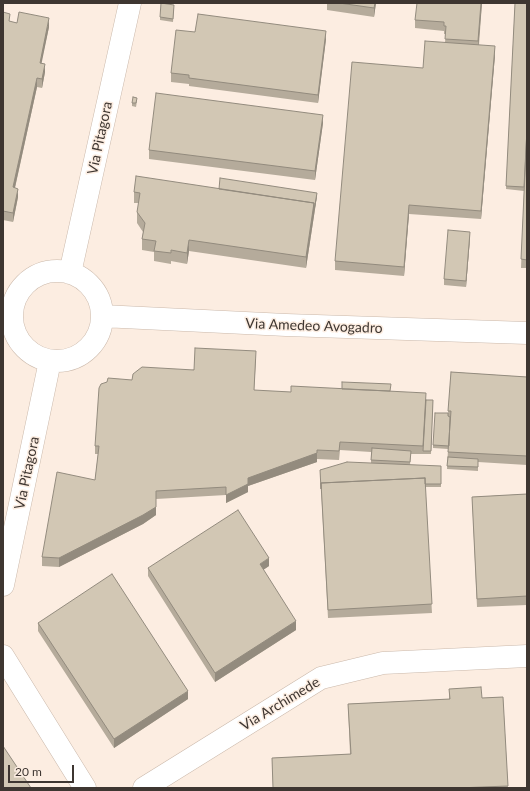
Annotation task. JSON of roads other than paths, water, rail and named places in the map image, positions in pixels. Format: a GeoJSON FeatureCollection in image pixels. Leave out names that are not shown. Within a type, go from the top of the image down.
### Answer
{"type":"FeatureCollection","features":[{"type":"Feature","properties":{"kind":"street","name":"Via Pitagora"},"geometry":{"type":"LineString","coordinates":[[70,273],[130,3]]}},
{"type":"Feature","properties":{"kind":"street"},"geometry":{"type":"LineString","coordinates":[[55,271],[70,273],[82,279],[93,289],[99,302],[102,316],[99,331],[92,345],[80,355],[66,360],[50,361],[36,356],[24,347],[15,334],[8,304],[29,281],[35,278],[55,271]]}},
{"type":"Feature","properties":{"kind":"street","name":"Via Amedeo Avogadro"},"geometry":{"type":"LineString","coordinates":[[102,316],[232,323],[527,333]]}},
{"type":"Feature","properties":{"kind":"street","name":"Via Pitagora"},"geometry":{"type":"LineString","coordinates":[[3,585],[50,361]]}},
{"type":"Feature","properties":{"kind":"street"},"geometry":{"type":"LineString","coordinates":[[3,656],[85,788]]}},
{"type":"Feature","properties":{"kind":"street","name":"Via Archimede"},"geometry":{"type":"LineString","coordinates":[[144,788],[321,678],[383,663],[527,656]]}}]}
